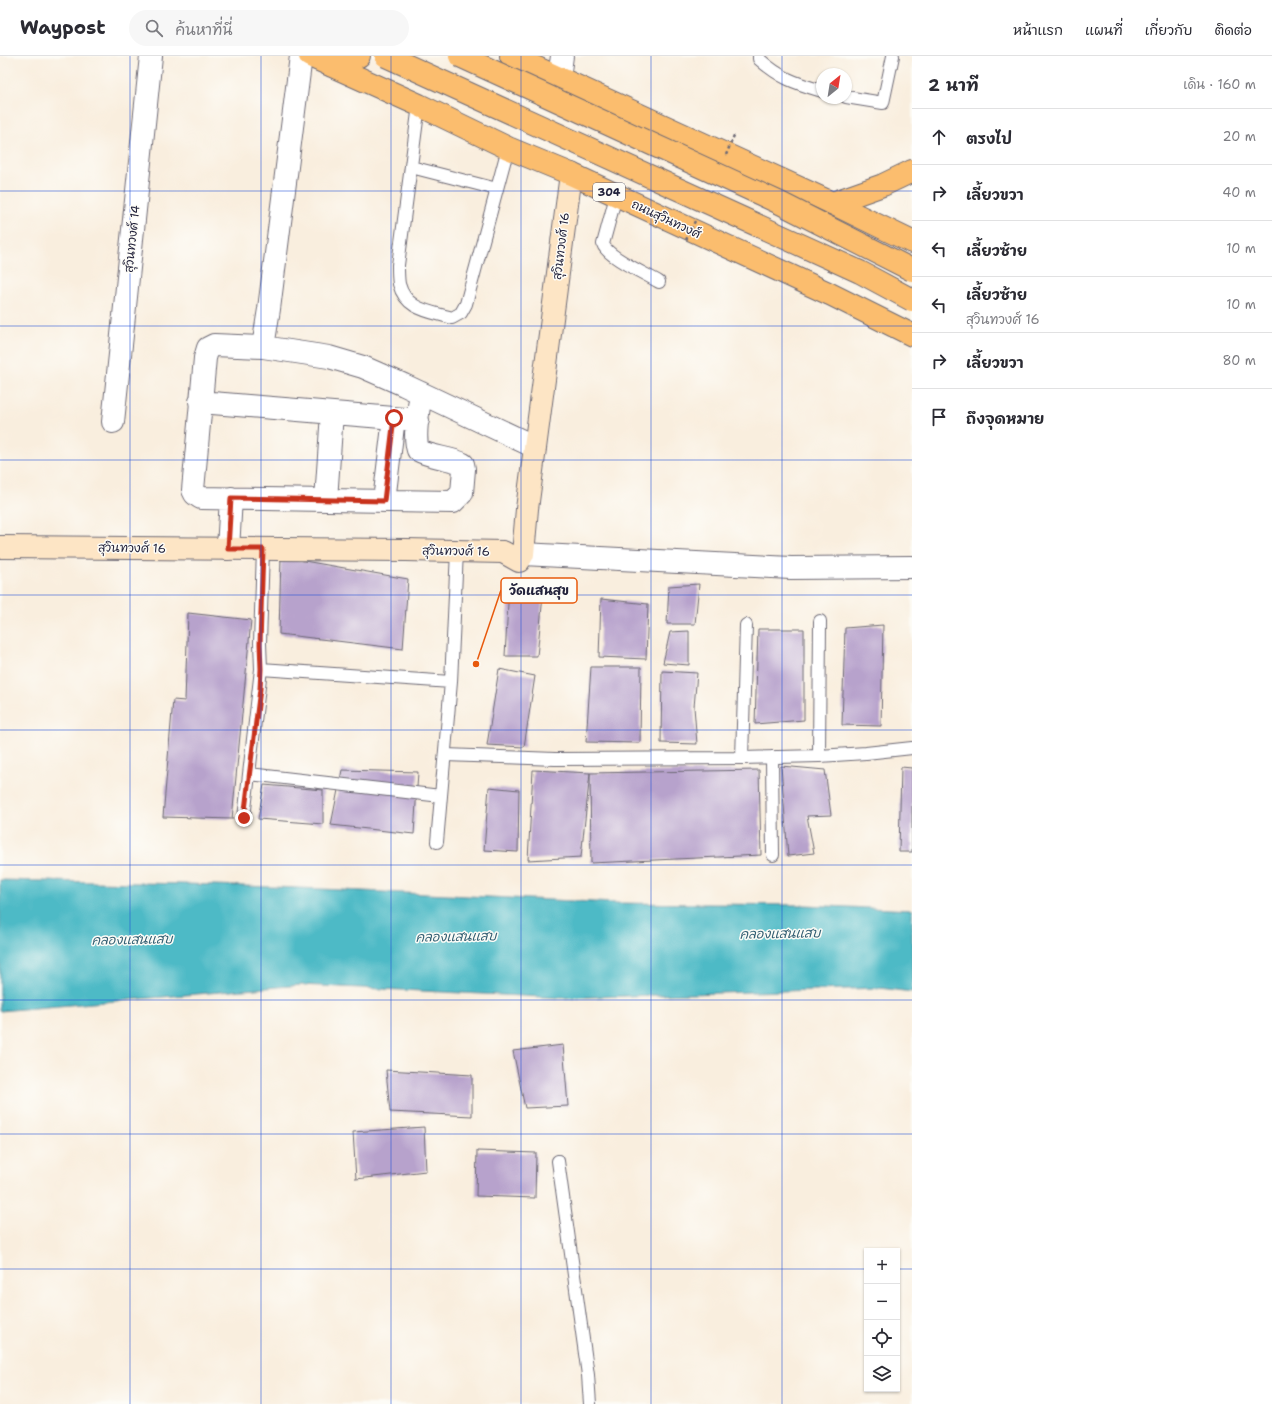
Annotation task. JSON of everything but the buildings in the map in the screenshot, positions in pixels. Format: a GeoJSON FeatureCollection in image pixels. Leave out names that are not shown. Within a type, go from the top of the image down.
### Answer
{"type":"FeatureCollection","features":[{"type":"Feature","properties":{"kind":"main road","name":"ถนนสุวินทวงศ์"},"geometry":{"type":"LineString","coordinates":[[310,56],[419,105],[508,148],[570,174],[910,330]]}},
{"type":"Feature","properties":{"kind":"main road"},"geometry":{"type":"LineString","coordinates":[[332,66],[359,56]]}},
{"type":"Feature","properties":{"kind":"main road","name":"304"},"geometry":{"type":"LineString","coordinates":[[386,56],[860,272],[912,300]]}},
{"type":"Feature","properties":{"kind":"main road"},"geometry":{"type":"LineString","coordinates":[[460,56],[780,203],[912,270]]}},
{"type":"Feature","properties":{"kind":"main road"},"geometry":{"type":"LineString","coordinates":[[511,56],[832,203],[912,242]]}},
{"type":"Feature","properties":{"kind":"main road"},"geometry":{"type":"LineString","coordinates":[[832,203],[883,185],[912,171]]}},
{"type":"Feature","properties":{"kind":"street","name":"สุวินทวงศ์ 14"},"geometry":{"type":"LineString","coordinates":[[113,422],[151,56]]}},
{"type":"Feature","properties":{"kind":"street"},"geometry":{"type":"LineString","coordinates":[[263,347],[301,56]]}},
{"type":"Feature","properties":{"kind":"street"},"geometry":{"type":"LineString","coordinates":[[559,78],[562,56]]}},
{"type":"Feature","properties":{"kind":"street","name":"สุวินทวงศ์ 16"},"geometry":{"type":"LineString","coordinates":[[0,547],[503,552],[519,561],[523,554],[527,509],[570,174]]}},
{"type":"Feature","properties":{"kind":"street"},"geometry":{"type":"LineString","coordinates":[[421,393],[416,445],[418,450],[425,454],[457,461],[463,464],[462,493],[453,502],[201,498],[195,494],[193,490],[205,358],[208,348],[214,345],[263,347],[328,357],[363,367],[421,393],[535,447]]}},
{"type":"Feature","properties":{"kind":"street"},"geometry":{"type":"LineString","coordinates":[[200,402],[418,420]]}},
{"type":"Feature","properties":{"kind":"street"},"geometry":{"type":"LineString","coordinates":[[326,500],[332,413]]}},
{"type":"Feature","properties":{"kind":"street"},"geometry":{"type":"LineString","coordinates":[[384,501],[394,418]]}},
{"type":"Feature","properties":{"kind":"street"},"geometry":{"type":"LineString","coordinates":[[228,549],[231,498]]}},
{"type":"Feature","properties":{"kind":"street"},"geometry":{"type":"LineString","coordinates":[[523,554],[791,568],[912,567]]}},
{"type":"Feature","properties":{"kind":"lane"},"geometry":{"type":"LineString","coordinates":[[759,56],[759,59],[770,69],[792,82],[816,88]]}},
{"type":"Feature","properties":{"kind":"lane"},"geometry":{"type":"LineString","coordinates":[[852,98],[883,103],[893,56]]}},
{"type":"Feature","properties":{"kind":"lane"},"geometry":{"type":"LineString","coordinates":[[419,105],[398,265],[399,283],[404,297],[414,307],[452,318],[461,313],[466,304],[508,148]]}},
{"type":"Feature","properties":{"kind":"lane"},"geometry":{"type":"LineString","coordinates":[[411,166],[497,188]]}},
{"type":"Feature","properties":{"kind":"lane"},"geometry":{"type":"LineString","coordinates":[[616,196],[603,244],[605,249],[613,256],[659,282]]}},
{"type":"Feature","properties":{"kind":"lane"},"geometry":{"type":"LineString","coordinates":[[244,818],[261,669],[260,644],[263,549]]}},
{"type":"Feature","properties":{"kind":"lane"},"geometry":{"type":"LineString","coordinates":[[438,842],[451,682],[457,551]]}},
{"type":"Feature","properties":{"kind":"lane"},"geometry":{"type":"LineString","coordinates":[[820,621],[820,756]]}},
{"type":"Feature","properties":{"kind":"lane"},"geometry":{"type":"LineString","coordinates":[[742,758],[746,625]]}},
{"type":"Feature","properties":{"kind":"lane"},"geometry":{"type":"LineString","coordinates":[[261,669],[451,682]]}},
{"type":"Feature","properties":{"kind":"lane"},"geometry":{"type":"LineString","coordinates":[[445,755],[555,759],[742,758],[820,756],[912,748]]}},
{"type":"Feature","properties":{"kind":"lane"},"geometry":{"type":"LineString","coordinates":[[772,757],[773,855]]}},
{"type":"Feature","properties":{"kind":"lane"},"geometry":{"type":"LineString","coordinates":[[249,774],[441,796]]}},
{"type":"Feature","properties":{"kind":"lane"},"geometry":{"type":"LineString","coordinates":[[558,1161],[588,1375],[590,1404]]}},
{"type":"Feature","properties":{"kind":"water","name":"คลองแสนแสบ"},"geometry":{"type":"Polygon","coordinates":[[[0,880],[300,888],[615,903],[805,905],[912,910],[912,992],[879,988],[562,998],[301,985],[0,1011],[0,880]]]}},
{"type":"Feature","properties":{"kind":"place","name":"วัดแสนสุข"},"geometry":{"type":"Point","coordinates":[476,664]}},
{"type":"Feature","properties":{"kind":"route"},"geometry":{"type":"LineString","coordinates":[[244,818],[260,689],[263,549],[228,549],[231,498],[384,501],[394,418]]}}]}
